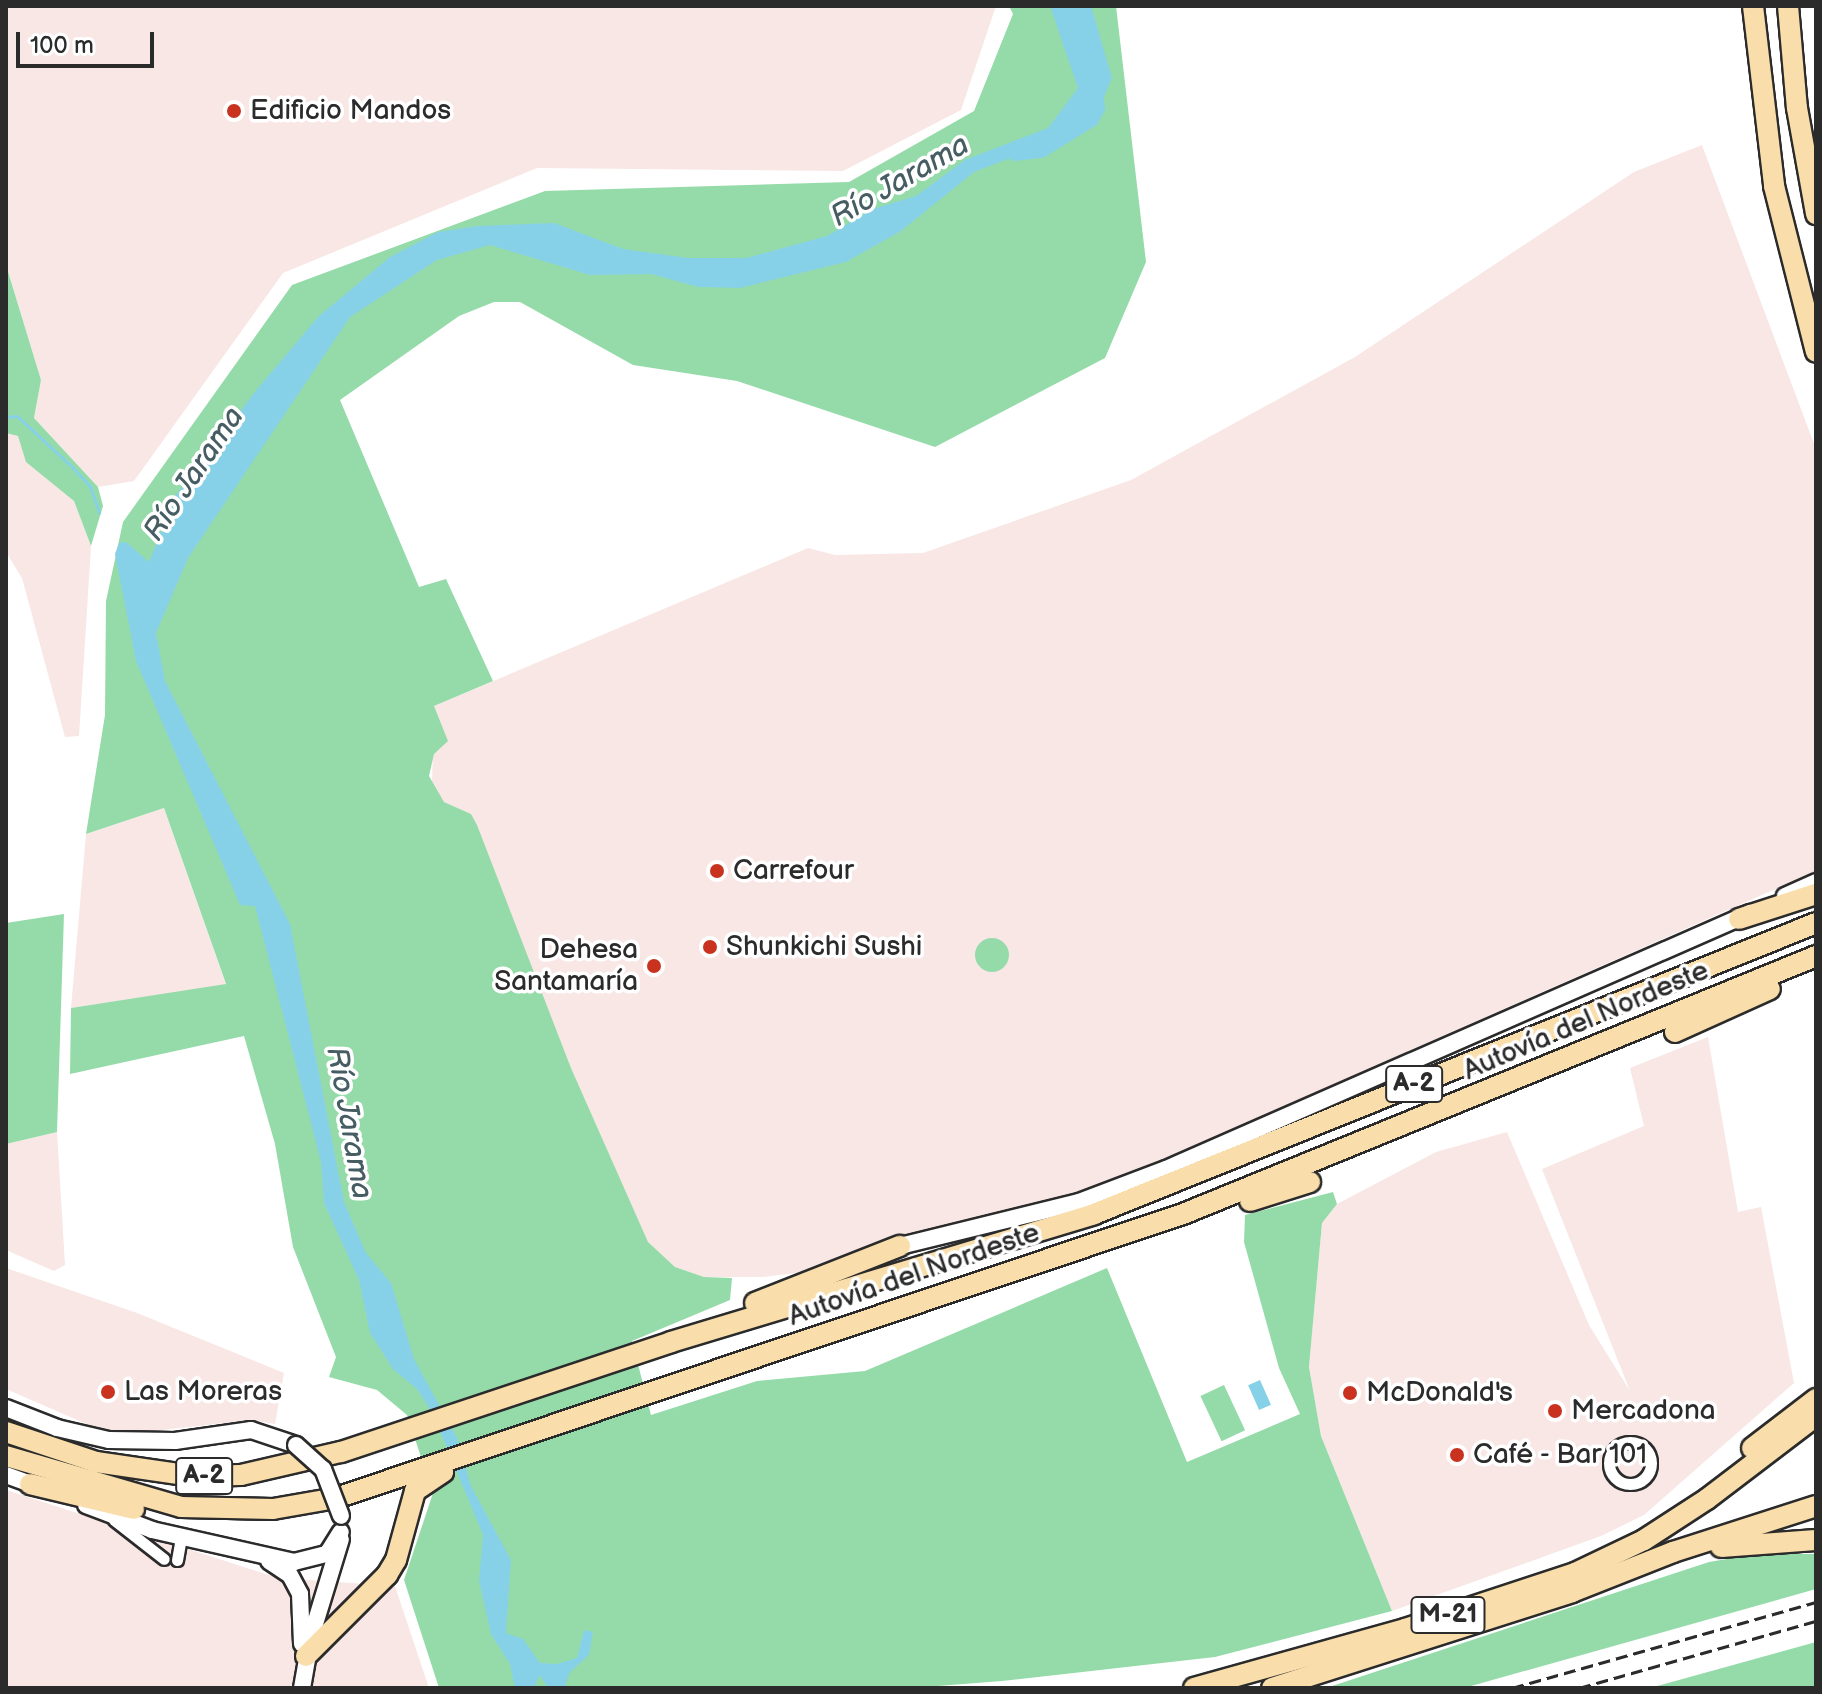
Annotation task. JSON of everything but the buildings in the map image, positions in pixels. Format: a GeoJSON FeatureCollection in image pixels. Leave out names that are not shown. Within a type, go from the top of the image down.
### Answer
{"type":"FeatureCollection","features":[{"type":"Feature","properties":{"kind":"highway"},"geometry":{"type":"LineString","coordinates":[[1753,6],[1755,44],[1774,186],[1816,352]]}},
{"type":"Feature","properties":{"kind":"highway"},"geometry":{"type":"LineString","coordinates":[[1787,6],[1788,43],[1816,214]]}},
{"type":"Feature","properties":{"kind":"highway"},"geometry":{"type":"LineString","coordinates":[[1739,919],[1816,894]]}},
{"type":"Feature","properties":{"kind":"highway","name":"Autovía del Nordeste"},"geometry":{"type":"LineString","coordinates":[[6,1432],[137,1471],[217,1476],[291,1466],[671,1342],[1094,1214],[1816,923]]}},
{"type":"Feature","properties":{"kind":"highway","name":"Autovía del Nordeste"},"geometry":{"type":"LineString","coordinates":[[418,1479],[481,1451],[1183,1214],[1816,956]]}},
{"type":"Feature","properties":{"kind":"highway"},"geometry":{"type":"LineString","coordinates":[[1675,1032],[1816,968]]}},
{"type":"Feature","properties":{"kind":"highway"},"geometry":{"type":"LineString","coordinates":[[1183,1214],[1217,1211],[1310,1182]]}},
{"type":"Feature","properties":{"kind":"highway"},"geometry":{"type":"LineString","coordinates":[[671,1342],[719,1317],[900,1246]]}},
{"type":"Feature","properties":{"kind":"highway"},"geometry":{"type":"LineString","coordinates":[[1689,1509],[1772,1430],[1816,1399]]}},
{"type":"Feature","properties":{"kind":"highway","name":"M-21"},"geometry":{"type":"LineString","coordinates":[[1194,1688],[1405,1629],[1575,1573],[1644,1540],[1816,1416]]}},
{"type":"Feature","properties":{"kind":"highway","name":"A-2"},"geometry":{"type":"LineString","coordinates":[[6,1456],[181,1507],[273,1509],[418,1479]]}},
{"type":"Feature","properties":{"kind":"highway"},"geometry":{"type":"LineString","coordinates":[[306,1656],[387,1575],[418,1479]]}},
{"type":"Feature","properties":{"kind":"highway"},"geometry":{"type":"LineString","coordinates":[[30,1484],[184,1517],[236,1519],[273,1509]]}},
{"type":"Feature","properties":{"kind":"highway","name":"M-21"},"geometry":{"type":"LineString","coordinates":[[1616,1576],[1714,1538],[1816,1506]]}},
{"type":"Feature","properties":{"kind":"highway","name":"M-21"},"geometry":{"type":"LineString","coordinates":[[1272,1688],[1616,1576],[1713,1548],[1816,1540]]}},
{"type":"Feature","properties":{"kind":"street"},"geometry":{"type":"LineString","coordinates":[[900,1246],[1079,1202],[1166,1169],[1739,919],[1816,882]]}},
{"type":"Feature","properties":{"kind":"street"},"geometry":{"type":"LineString","coordinates":[[6,1408],[57,1428],[109,1440],[175,1441],[251,1430],[296,1445],[323,1469],[341,1524],[336,1569],[306,1656],[302,1688]]}},
{"type":"Feature","properties":{"kind":"street"},"geometry":{"type":"LineString","coordinates":[[6,1475],[181,1537],[294,1562],[318,1559],[333,1549],[341,1524]]}},
{"type":"Feature","properties":{"kind":"street"},"geometry":{"type":"LineString","coordinates":[[101,1511],[170,1560],[181,1537]]}},
{"type":"Feature","properties":{"kind":"street"},"geometry":{"type":"LineString","coordinates":[[254,1553],[285,1570],[300,1594],[303,1628],[294,1688]]}},
{"type":"Feature","properties":{"kind":"shaded area"},"geometry":{"type":"Polygon","coordinates":[[[6,6],[996,6],[961,110],[843,171],[537,168],[283,273],[134,481],[98,487],[34,418],[41,380],[6,265],[6,6]]]}},
{"type":"Feature","properties":{"kind":"shaded area"},"geometry":{"type":"Polygon","coordinates":[[[1702,145],[1816,449],[1816,871],[1085,1194],[974,1233],[877,1263],[763,1277],[704,1277],[675,1267],[648,1243],[571,1068],[471,814],[444,802],[432,786],[434,706],[808,548],[835,555],[923,553],[1131,480],[1355,357],[1634,172],[1702,145]]]}},
{"type":"Feature","properties":{"kind":"shaded area"},"geometry":{"type":"Polygon","coordinates":[[[6,433],[18,436],[74,501],[91,546],[79,736],[65,737],[22,578],[6,552],[6,433]]]}},
{"type":"Feature","properties":{"kind":"shaded area"},"geometry":{"type":"Polygon","coordinates":[[[164,808],[226,985],[71,1008],[86,834],[164,808]]]}},
{"type":"Feature","properties":{"kind":"shaded area"},"geometry":{"type":"Polygon","coordinates":[[[1708,1037],[1738,1212],[1761,1207],[1794,1383],[1644,1515],[1601,1536],[1392,1611],[1321,1436],[1309,1367],[1322,1223],[1337,1204],[1436,1152],[1507,1132],[1589,1325],[1630,1391],[1542,1169],[1644,1126],[1630,1068],[1708,1037]]]}},
{"type":"Feature","properties":{"kind":"shaded area"},"geometry":{"type":"Polygon","coordinates":[[[57,1132],[65,1265],[54,1271],[6,1250],[6,1144],[57,1132]]]}},
{"type":"Feature","properties":{"kind":"shaded area"},"geometry":{"type":"Polygon","coordinates":[[[6,1268],[137,1313],[284,1373],[275,1424],[251,1420],[136,1433],[98,1429],[6,1389],[6,1268]]]}},
{"type":"Feature","properties":{"kind":"shaded area"},"geometry":{"type":"Polygon","coordinates":[[[6,1490],[278,1578],[395,1586],[429,1688],[6,1688],[6,1490]]]}},
{"type":"Feature","properties":{"kind":"green space"},"geometry":{"type":"Polygon","coordinates":[[[1009,6],[1116,6],[1146,262],[1105,358],[935,447],[737,381],[633,365],[520,302],[494,302],[459,316],[340,400],[419,587],[446,579],[493,681],[434,706],[448,741],[434,754],[429,776],[444,802],[471,814],[477,825],[571,1068],[648,1242],[675,1267],[704,1277],[732,1278],[730,1300],[632,1341],[651,1415],[757,1381],[865,1371],[1107,1268],[1187,1462],[1300,1414],[1279,1368],[1244,1242],[1245,1215],[1333,1192],[1337,1204],[1322,1223],[1309,1367],[1321,1436],[1392,1611],[1215,1657],[1002,1681],[912,1688],[439,1688],[404,1580],[433,1493],[407,1415],[377,1390],[329,1377],[336,1357],[293,1247],[275,1144],[244,1036],[70,1074],[71,1008],[226,984],[164,808],[86,834],[105,715],[106,601],[123,522],[292,285],[545,191],[849,182],[974,111],[1013,14],[1009,6]]]}},
{"type":"Feature","properties":{"kind":"green space"},"geometry":{"type":"Polygon","coordinates":[[[6,265],[41,380],[34,418],[98,487],[103,506],[91,546],[74,501],[26,462],[18,436],[6,433],[6,265]]]}},
{"type":"Feature","properties":{"kind":"green space"},"geometry":{"type":"Polygon","coordinates":[[[64,914],[57,1132],[6,1144],[6,923],[64,914]]]}},
{"type":"Feature","properties":{"kind":"green space"},"geometry":{"type":"Polygon","coordinates":[[[992,938],[1004,943],[1009,955],[1004,967],[992,972],[980,967],[975,955],[980,943],[992,938]]]}},
{"type":"Feature","properties":{"kind":"green space"},"geometry":{"type":"Polygon","coordinates":[[[1224,1385],[1245,1430],[1222,1441],[1200,1396],[1224,1385]]]}},
{"type":"Feature","properties":{"kind":"green space"},"geometry":{"type":"Polygon","coordinates":[[[1756,1554],[1816,1554],[1816,1589],[1464,1688],[1326,1688],[1709,1562],[1756,1554]]]}},
{"type":"Feature","properties":{"kind":"green space"},"geometry":{"type":"Polygon","coordinates":[[[1816,1642],[1816,1688],[1650,1688],[1816,1642]]]}},
{"type":"Feature","properties":{"kind":"water"},"geometry":{"type":"Polygon","coordinates":[[[1050,6],[1091,6],[1112,78],[1102,101],[1062,138],[974,172],[901,231],[846,262],[740,288],[698,287],[651,274],[590,275],[490,245],[437,260],[350,317],[188,558],[156,633],[165,681],[290,924],[344,1202],[366,1253],[391,1283],[414,1359],[457,1438],[471,1486],[511,1560],[506,1633],[523,1639],[540,1663],[557,1664],[577,1658],[584,1630],[593,1632],[589,1655],[570,1672],[564,1688],[548,1688],[540,1675],[534,1688],[515,1688],[510,1664],[491,1634],[479,1581],[483,1535],[433,1414],[417,1389],[393,1369],[370,1333],[359,1280],[324,1203],[321,1162],[255,906],[240,905],[136,661],[115,554],[119,543],[126,542],[149,562],[176,495],[258,388],[319,316],[390,257],[438,232],[478,226],[554,223],[623,249],[688,258],[746,258],[827,236],[873,209],[916,196],[965,160],[1048,128],[1078,88],[1050,6]]]}},
{"type":"Feature","properties":{"kind":"water"},"geometry":{"type":"Polygon","coordinates":[[[1260,1380],[1271,1405],[1259,1410],[1248,1385],[1260,1380]]]}},
{"type":"Feature","properties":{"kind":"waterway","name":"Río Jarama"},"geometry":{"type":"LineString","coordinates":[[1015,153],[1041,150],[1091,119],[1097,108],[1094,84]]}},
{"type":"Feature","properties":{"kind":"waterway"},"geometry":{"type":"LineString","coordinates":[[6,417],[17,416],[72,467],[90,486],[99,512]]}},
{"type":"Feature","properties":{"kind":"railway"},"geometry":{"type":"LineString","coordinates":[[1512,1688],[1816,1602]]}},
{"type":"Feature","properties":{"kind":"railway"},"geometry":{"type":"LineString","coordinates":[[1579,1688],[1816,1621]]}},
{"type":"Feature","properties":{"kind":"place","name":"Edificio Mandos"},"geometry":{"type":"Point","coordinates":[234,111]}},
{"type":"Feature","properties":{"kind":"place","name":"Carrefour"},"geometry":{"type":"Point","coordinates":[717,871]}},
{"type":"Feature","properties":{"kind":"place","name":"Shunkichi Sushi"},"geometry":{"type":"Point","coordinates":[710,947]}},
{"type":"Feature","properties":{"kind":"place","name":"Dehesa Santamaría"},"geometry":{"type":"Point","coordinates":[654,966]}},
{"type":"Feature","properties":{"kind":"place","name":"Las Moreras"},"geometry":{"type":"Point","coordinates":[108,1392]}},
{"type":"Feature","properties":{"kind":"place","name":"McDonald's"},"geometry":{"type":"Point","coordinates":[1350,1393]}},
{"type":"Feature","properties":{"kind":"place","name":"Mercadona"},"geometry":{"type":"Point","coordinates":[1555,1411]}},
{"type":"Feature","properties":{"kind":"place","name":"Café - Bar 101"},"geometry":{"type":"Point","coordinates":[1457,1455]}}]}
